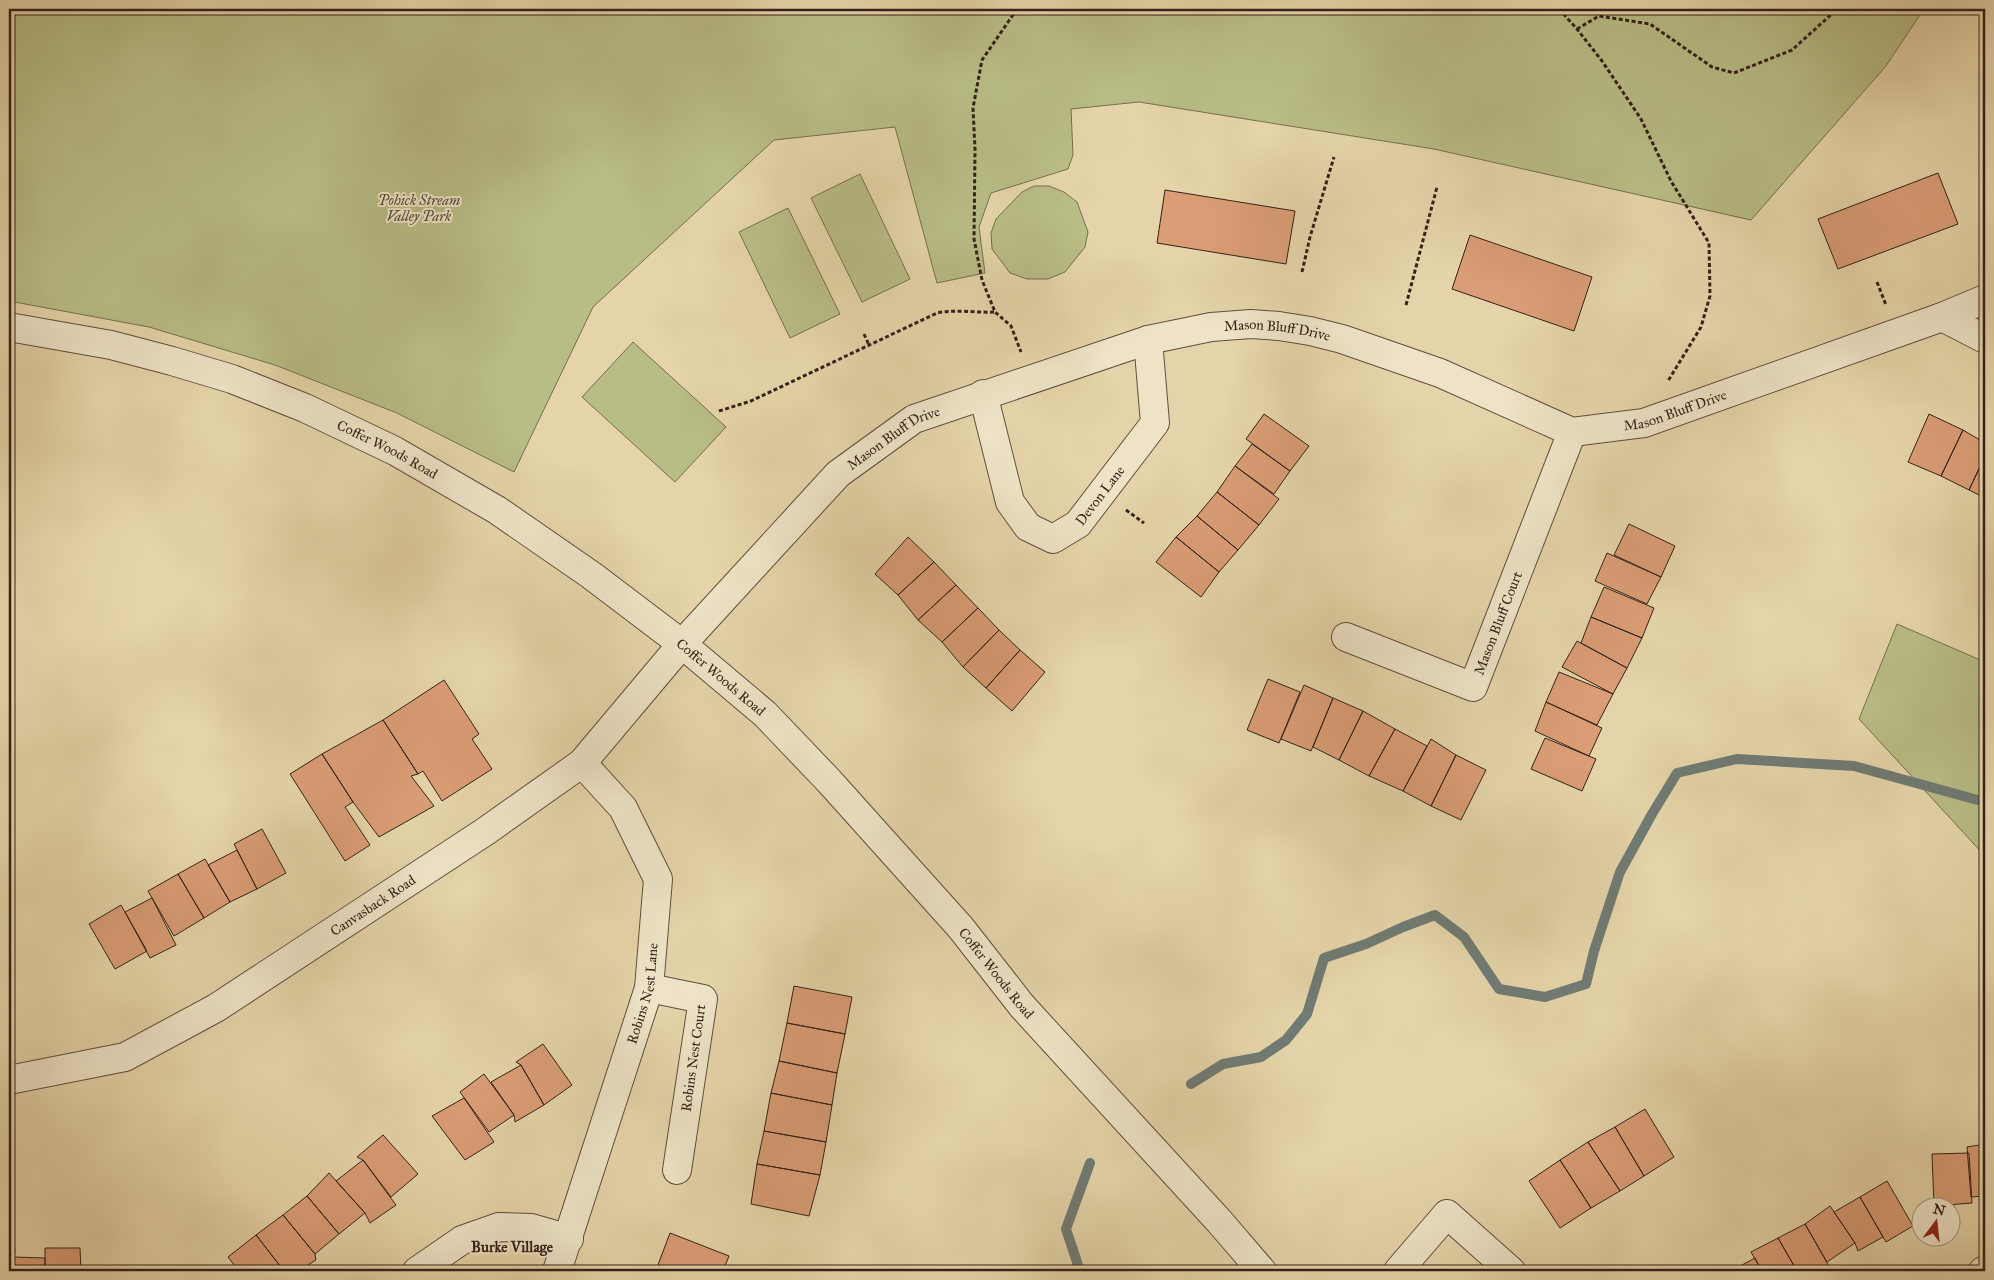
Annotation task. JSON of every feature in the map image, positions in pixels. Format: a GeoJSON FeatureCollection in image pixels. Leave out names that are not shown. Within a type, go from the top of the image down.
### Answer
{"type":"FeatureCollection","features":[{"type":"Feature","properties":{"kind":"street","name":"Mason Bluff Drive"},"geometry":{"type":"LineString","coordinates":[[682,644],[838,474],[914,419],[983,394],[1148,340],[1211,327],[1251,324],[1310,331],[1342,339],[1440,373],[1572,432],[1644,423],[1942,317],[1985,299]]}},
{"type":"Feature","properties":{"kind":"street"},"geometry":{"type":"LineString","coordinates":[[1942,317],[1985,339]]}},
{"type":"Feature","properties":{"kind":"street","name":"Coffer Woods Road"},"geometry":{"type":"LineString","coordinates":[[9,328],[111,345],[172,361],[232,379],[305,408],[395,451],[497,510],[591,575],[682,644],[765,714],[829,781],[961,928],[1022,1006],[1219,1221],[1262,1271]]}},
{"type":"Feature","properties":{"kind":"street","name":"Devon Lane"},"geometry":{"type":"LineString","coordinates":[[983,394],[1010,502],[1028,527],[1053,539],[1078,524],[1155,423],[1148,340]]}},
{"type":"Feature","properties":{"kind":"street","name":"Mason Bluff Court"},"geometry":{"type":"LineString","coordinates":[[1346,637],[1473,687],[1572,432]]}},
{"type":"Feature","properties":{"kind":"street","name":"Canvasback Road"},"geometry":{"type":"LineString","coordinates":[[9,1080],[126,1057],[216,1008],[486,831],[582,763],[682,644]]}},
{"type":"Feature","properties":{"kind":"street","name":"Robins Nest Lane"},"geometry":{"type":"LineString","coordinates":[[557,1271],[569,1239],[649,988],[658,879],[623,808],[582,763]]}},
{"type":"Feature","properties":{"kind":"street","name":"Robins Nest Court"},"geometry":{"type":"LineString","coordinates":[[649,988],[703,999],[677,1170]]}},
{"type":"Feature","properties":{"kind":"street"},"geometry":{"type":"LineString","coordinates":[[1398,1271],[1447,1214],[1511,1271]]}},
{"type":"Feature","properties":{"kind":"street"},"geometry":{"type":"LineString","coordinates":[[417,1271],[462,1240],[499,1227],[531,1228],[569,1239]]}},
{"type":"Feature","properties":{"kind":"path"},"geometry":{"type":"LineString","coordinates":[[1017,9],[982,60],[973,108],[975,149],[974,239],[982,280],[995,312],[1010,326],[1019,346]]}},
{"type":"Feature","properties":{"kind":"path"},"geometry":{"type":"LineString","coordinates":[[1558,9],[1577,28],[1602,61],[1640,119],[1671,181],[1709,243],[1710,296],[1701,327],[1667,383]]}},
{"type":"Feature","properties":{"kind":"path"},"geometry":{"type":"LineString","coordinates":[[1577,28],[1599,16],[1650,24],[1712,67],[1734,73],[1792,50],[1835,9]]}},
{"type":"Feature","properties":{"kind":"path"},"geometry":{"type":"LineString","coordinates":[[1302,272],[1310,237],[1334,157]]}},
{"type":"Feature","properties":{"kind":"path"},"geometry":{"type":"LineString","coordinates":[[1406,305],[1438,187]]}},
{"type":"Feature","properties":{"kind":"path"},"geometry":{"type":"LineString","coordinates":[[1877,282],[1889,313]]}},
{"type":"Feature","properties":{"kind":"path"},"geometry":{"type":"LineString","coordinates":[[719,411],[751,400],[937,313],[953,310],[974,313],[995,312]]}},
{"type":"Feature","properties":{"kind":"path"},"geometry":{"type":"LineString","coordinates":[[864,334],[869,345]]}},
{"type":"Feature","properties":{"kind":"path"},"geometry":{"type":"LineString","coordinates":[[1122,507],[1144,523]]}},
{"type":"Feature","properties":{"kind":"green space","name":"Pohick Stream Valley Park"},"geometry":{"type":"Polygon","coordinates":[[[9,9],[1924,9],[1886,66],[1751,220],[1434,149],[1139,102],[1071,109],[1073,155],[1068,169],[991,193],[979,227],[985,273],[937,283],[895,127],[774,140],[593,307],[514,472],[397,413],[275,365],[149,327],[9,301],[9,9]]]}},
{"type":"Feature","properties":{"kind":"green space"},"geometry":{"type":"Polygon","coordinates":[[[860,174],[910,279],[862,302],[811,198],[860,174]]]}},
{"type":"Feature","properties":{"kind":"green space"},"geometry":{"type":"Polygon","coordinates":[[[1034,186],[1049,186],[1064,192],[1077,202],[1088,232],[1085,247],[1065,272],[1048,279],[1027,279],[1010,273],[992,249],[991,233],[996,219],[1022,192],[1034,186]]]}},
{"type":"Feature","properties":{"kind":"green space"},"geometry":{"type":"Polygon","coordinates":[[[788,208],[840,314],[790,338],[739,232],[788,208]]]}},
{"type":"Feature","properties":{"kind":"green space"},"geometry":{"type":"Polygon","coordinates":[[[633,342],[726,427],[675,482],[582,397],[633,342]]]}},
{"type":"Feature","properties":{"kind":"green space"},"geometry":{"type":"Polygon","coordinates":[[[1897,624],[1985,662],[1985,856],[1859,719],[1897,624]]]}},
{"type":"Feature","properties":{"kind":"building"},"geometry":{"type":"Polygon","coordinates":[[[1938,173],[1958,224],[1838,269],[1818,219],[1938,173]]]}},
{"type":"Feature","properties":{"kind":"building"},"geometry":{"type":"Polygon","coordinates":[[[1165,190],[1295,211],[1286,264],[1157,243],[1165,190]]]}},
{"type":"Feature","properties":{"kind":"building"},"geometry":{"type":"Polygon","coordinates":[[[1470,235],[1592,277],[1574,331],[1452,289],[1470,235]]]}},
{"type":"Feature","properties":{"kind":"building"},"geometry":{"type":"Polygon","coordinates":[[[1264,414],[1309,446],[1290,471],[1246,439],[1264,414]]]}},
{"type":"Feature","properties":{"kind":"building"},"geometry":{"type":"Polygon","coordinates":[[[1929,414],[1963,430],[1941,476],[1908,462],[1929,414]]]}},
{"type":"Feature","properties":{"kind":"building"},"geometry":{"type":"Polygon","coordinates":[[[1963,430],[1985,443],[1985,456],[1969,490],[1941,476],[1963,430]]]}},
{"type":"Feature","properties":{"kind":"building"},"geometry":{"type":"Polygon","coordinates":[[[1252,444],[1290,471],[1274,494],[1235,466],[1252,444]]]}},
{"type":"Feature","properties":{"kind":"building"},"geometry":{"type":"Polygon","coordinates":[[[1985,456],[1985,498],[1969,490],[1985,456]]]}},
{"type":"Feature","properties":{"kind":"building"},"geometry":{"type":"Polygon","coordinates":[[[1235,466],[1279,499],[1259,525],[1217,492],[1235,466]]]}},
{"type":"Feature","properties":{"kind":"building"},"geometry":{"type":"Polygon","coordinates":[[[1217,492],[1259,525],[1238,550],[1197,516],[1217,492]]]}},
{"type":"Feature","properties":{"kind":"building"},"geometry":{"type":"Polygon","coordinates":[[[1197,516],[1238,550],[1219,572],[1176,537],[1197,516]]]}},
{"type":"Feature","properties":{"kind":"building"},"geometry":{"type":"Polygon","coordinates":[[[1629,524],[1675,546],[1661,577],[1614,555],[1629,524]]]}},
{"type":"Feature","properties":{"kind":"building"},"geometry":{"type":"Polygon","coordinates":[[[908,537],[934,562],[898,595],[875,574],[908,537]]]}},
{"type":"Feature","properties":{"kind":"building"},"geometry":{"type":"Polygon","coordinates":[[[1176,537],[1219,572],[1201,597],[1156,562],[1176,537]]]}},
{"type":"Feature","properties":{"kind":"building"},"geometry":{"type":"Polygon","coordinates":[[[1607,553],[1661,577],[1647,604],[1595,581],[1607,553]]]}},
{"type":"Feature","properties":{"kind":"building"},"geometry":{"type":"Polygon","coordinates":[[[934,562],[956,585],[918,620],[898,595],[934,562]]]}},
{"type":"Feature","properties":{"kind":"building"},"geometry":{"type":"Polygon","coordinates":[[[956,585],[978,608],[942,642],[918,620],[956,585]]]}},
{"type":"Feature","properties":{"kind":"building"},"geometry":{"type":"Polygon","coordinates":[[[1604,587],[1654,608],[1642,638],[1591,617],[1604,587]]]}},
{"type":"Feature","properties":{"kind":"building"},"geometry":{"type":"Polygon","coordinates":[[[978,608],[999,630],[963,667],[942,642],[978,608]]]}},
{"type":"Feature","properties":{"kind":"building"},"geometry":{"type":"Polygon","coordinates":[[[1591,617],[1642,638],[1627,668],[1581,643],[1591,617]]]}},
{"type":"Feature","properties":{"kind":"building"},"geometry":{"type":"Polygon","coordinates":[[[999,630],[1020,650],[986,688],[963,667],[999,630]]]}},
{"type":"Feature","properties":{"kind":"building"},"geometry":{"type":"Polygon","coordinates":[[[1577,641],[1627,668],[1613,694],[1562,667],[1577,641]]]}},
{"type":"Feature","properties":{"kind":"building"},"geometry":{"type":"Polygon","coordinates":[[[1020,650],[1045,672],[1012,711],[986,688],[1020,650]]]}},
{"type":"Feature","properties":{"kind":"building"},"geometry":{"type":"Polygon","coordinates":[[[1559,672],[1613,694],[1597,725],[1546,702],[1559,672]]]}},
{"type":"Feature","properties":{"kind":"building"},"geometry":{"type":"Polygon","coordinates":[[[1268,679],[1300,692],[1279,743],[1247,730],[1268,679]]]}},
{"type":"Feature","properties":{"kind":"building"},"geometry":{"type":"Polygon","coordinates":[[[444,680],[479,734],[472,739],[492,769],[442,801],[423,771],[418,774],[383,720],[444,680]]]}},
{"type":"Feature","properties":{"kind":"building"},"geometry":{"type":"Polygon","coordinates":[[[1304,685],[1333,698],[1311,751],[1281,739],[1304,685]]]}},
{"type":"Feature","properties":{"kind":"building"},"geometry":{"type":"Polygon","coordinates":[[[1333,698],[1363,711],[1339,760],[1313,747],[1333,698]]]}},
{"type":"Feature","properties":{"kind":"building"},"geometry":{"type":"Polygon","coordinates":[[[1546,702],[1602,728],[1589,756],[1535,731],[1546,702]]]}},
{"type":"Feature","properties":{"kind":"building"},"geometry":{"type":"Polygon","coordinates":[[[1363,711],[1395,729],[1369,776],[1339,760],[1363,711]]]}},
{"type":"Feature","properties":{"kind":"building"},"geometry":{"type":"Polygon","coordinates":[[[383,720],[418,774],[411,776],[434,806],[379,837],[353,802],[322,754],[383,720]]]}},
{"type":"Feature","properties":{"kind":"building"},"geometry":{"type":"Polygon","coordinates":[[[1395,729],[1427,746],[1403,791],[1369,776],[1395,729]]]}},
{"type":"Feature","properties":{"kind":"building"},"geometry":{"type":"Polygon","coordinates":[[[1545,738],[1596,759],[1582,791],[1531,769],[1545,738]]]}},
{"type":"Feature","properties":{"kind":"building"},"geometry":{"type":"Polygon","coordinates":[[[1431,739],[1456,755],[1431,806],[1403,791],[1431,739]]]}},
{"type":"Feature","properties":{"kind":"building"},"geometry":{"type":"Polygon","coordinates":[[[322,754],[353,802],[345,807],[370,845],[345,861],[290,774],[322,754]]]}},
{"type":"Feature","properties":{"kind":"building"},"geometry":{"type":"Polygon","coordinates":[[[1456,755],[1486,770],[1461,820],[1431,806],[1456,755]]]}},
{"type":"Feature","properties":{"kind":"building"},"geometry":{"type":"Polygon","coordinates":[[[262,829],[286,873],[257,889],[234,844],[262,829]]]}},
{"type":"Feature","properties":{"kind":"building"},"geometry":{"type":"Polygon","coordinates":[[[237,850],[257,889],[230,902],[208,865],[237,850]]]}},
{"type":"Feature","properties":{"kind":"building"},"geometry":{"type":"Polygon","coordinates":[[[205,859],[230,902],[204,918],[178,874],[205,859]]]}},
{"type":"Feature","properties":{"kind":"building"},"geometry":{"type":"Polygon","coordinates":[[[178,874],[204,918],[174,936],[148,891],[178,874]]]}},
{"type":"Feature","properties":{"kind":"building"},"geometry":{"type":"Polygon","coordinates":[[[152,898],[176,945],[150,958],[125,912],[152,898]]]}},
{"type":"Feature","properties":{"kind":"building"},"geometry":{"type":"Polygon","coordinates":[[[121,905],[147,951],[115,969],[89,924],[121,905]]]}},
{"type":"Feature","properties":{"kind":"building"},"geometry":{"type":"Polygon","coordinates":[[[794,986],[852,997],[845,1034],[787,1023],[794,986]]]}},
{"type":"Feature","properties":{"kind":"building"},"geometry":{"type":"Polygon","coordinates":[[[787,1023],[845,1034],[837,1073],[779,1061],[787,1023]]]}},
{"type":"Feature","properties":{"kind":"building"},"geometry":{"type":"Polygon","coordinates":[[[543,1044],[572,1085],[544,1105],[521,1065],[516,1062],[543,1044]]]}},
{"type":"Feature","properties":{"kind":"building"},"geometry":{"type":"Polygon","coordinates":[[[779,1061],[837,1073],[832,1105],[771,1093],[779,1061]]]}},
{"type":"Feature","properties":{"kind":"building"},"geometry":{"type":"Polygon","coordinates":[[[521,1065],[544,1105],[515,1122],[514,1115],[491,1082],[521,1065]]]}},
{"type":"Feature","properties":{"kind":"building"},"geometry":{"type":"Polygon","coordinates":[[[484,1074],[514,1115],[489,1132],[460,1092],[484,1074]]]}},
{"type":"Feature","properties":{"kind":"building"},"geometry":{"type":"Polygon","coordinates":[[[771,1093],[832,1105],[826,1142],[764,1131],[771,1093]]]}},
{"type":"Feature","properties":{"kind":"building"},"geometry":{"type":"Polygon","coordinates":[[[464,1098],[494,1142],[465,1160],[432,1116],[464,1098]]]}},
{"type":"Feature","properties":{"kind":"building"},"geometry":{"type":"Polygon","coordinates":[[[1645,1109],[1674,1157],[1644,1176],[1615,1127],[1645,1109]]]}},
{"type":"Feature","properties":{"kind":"building"},"geometry":{"type":"Polygon","coordinates":[[[1615,1127],[1644,1176],[1620,1191],[1588,1142],[1615,1127]]]}},
{"type":"Feature","properties":{"kind":"building"},"geometry":{"type":"Polygon","coordinates":[[[764,1131],[826,1142],[820,1175],[757,1164],[764,1131]]]}},
{"type":"Feature","properties":{"kind":"building"},"geometry":{"type":"Polygon","coordinates":[[[383,1135],[418,1174],[391,1197],[363,1160],[357,1157],[383,1135]]]}},
{"type":"Feature","properties":{"kind":"building"},"geometry":{"type":"Polygon","coordinates":[[[1588,1142],[1620,1191],[1591,1208],[1560,1160],[1588,1142]]]}},
{"type":"Feature","properties":{"kind":"building"},"geometry":{"type":"Polygon","coordinates":[[[1985,1144],[1985,1196],[1971,1197],[1967,1147],[1985,1144]]]}},
{"type":"Feature","properties":{"kind":"building"},"geometry":{"type":"Polygon","coordinates":[[[1969,1153],[1972,1203],[1962,1204],[1962,1198],[1934,1198],[1932,1154],[1969,1153]]]}},
{"type":"Feature","properties":{"kind":"building"},"geometry":{"type":"Polygon","coordinates":[[[363,1160],[396,1205],[370,1223],[365,1213],[336,1181],[363,1160]]]}},
{"type":"Feature","properties":{"kind":"building"},"geometry":{"type":"Polygon","coordinates":[[[1560,1160],[1591,1208],[1560,1228],[1529,1181],[1560,1160]]]}},
{"type":"Feature","properties":{"kind":"building"},"geometry":{"type":"Polygon","coordinates":[[[757,1164],[820,1175],[809,1216],[751,1204],[757,1164]]]}},
{"type":"Feature","properties":{"kind":"building"},"geometry":{"type":"Polygon","coordinates":[[[329,1173],[365,1213],[339,1234],[307,1196],[329,1173]]]}},
{"type":"Feature","properties":{"kind":"building"},"geometry":{"type":"Polygon","coordinates":[[[1887,1181],[1912,1227],[1886,1242],[1860,1197],[1887,1181]]]}},
{"type":"Feature","properties":{"kind":"building"},"geometry":{"type":"Polygon","coordinates":[[[307,1196],[339,1234],[315,1254],[283,1215],[307,1196]]]}},
{"type":"Feature","properties":{"kind":"building"},"geometry":{"type":"Polygon","coordinates":[[[1860,1197],[1883,1237],[1858,1251],[1855,1243],[1834,1212],[1860,1197]]]}},
{"type":"Feature","properties":{"kind":"building"},"geometry":{"type":"Polygon","coordinates":[[[1830,1206],[1855,1243],[1827,1262],[1805,1224],[1830,1206]]]}},
{"type":"Feature","properties":{"kind":"building"},"geometry":{"type":"Polygon","coordinates":[[[283,1215],[315,1254],[316,1260],[298,1271],[284,1271],[256,1235],[283,1215]]]}},
{"type":"Feature","properties":{"kind":"building"},"geometry":{"type":"Polygon","coordinates":[[[1805,1224],[1830,1268],[1824,1271],[1797,1271],[1778,1238],[1805,1224]]]}},
{"type":"Feature","properties":{"kind":"building"},"geometry":{"type":"Polygon","coordinates":[[[670,1233],[729,1256],[723,1271],[656,1270],[670,1233]]]}},
{"type":"Feature","properties":{"kind":"building"},"geometry":{"type":"Polygon","coordinates":[[[256,1235],[284,1271],[239,1271],[228,1257],[256,1235]]]}},
{"type":"Feature","properties":{"kind":"building"},"geometry":{"type":"Polygon","coordinates":[[[1778,1238],[1797,1271],[1762,1271],[1751,1252],[1778,1238]]]}},
{"type":"Feature","properties":{"kind":"building"},"geometry":{"type":"Polygon","coordinates":[[[9,1248],[15,1249],[13,1271],[9,1271],[9,1248]]]}},
{"type":"Feature","properties":{"kind":"building"},"geometry":{"type":"Polygon","coordinates":[[[45,1248],[80,1248],[81,1271],[45,1271],[45,1248]]]}},
{"type":"Feature","properties":{"kind":"building"},"geometry":{"type":"Polygon","coordinates":[[[14,1257],[45,1258],[45,1271],[13,1271],[14,1257]]]}},
{"type":"Feature","properties":{"kind":"building"},"geometry":{"type":"Polygon","coordinates":[[[1755,1258],[1762,1271],[1731,1271],[1755,1258]]]}},
{"type":"Feature","properties":{"kind":"waterway"},"geometry":{"type":"LineString","coordinates":[[1191,1084],[1223,1064],[1261,1057],[1286,1040],[1307,1014],[1324,958],[1366,944],[1435,915],[1464,937],[1499,989],[1545,997],[1586,984],[1594,951],[1620,872],[1677,773],[1737,759],[1854,766],[1985,802]]}},
{"type":"Feature","properties":{"kind":"waterway"},"geometry":{"type":"LineString","coordinates":[[1080,1271],[1066,1229],[1090,1163]]}},
{"type":"Feature","properties":{"kind":"district","name":"Burke Village"},"geometry":{"type":"Point","coordinates":[512,1247]}}]}
